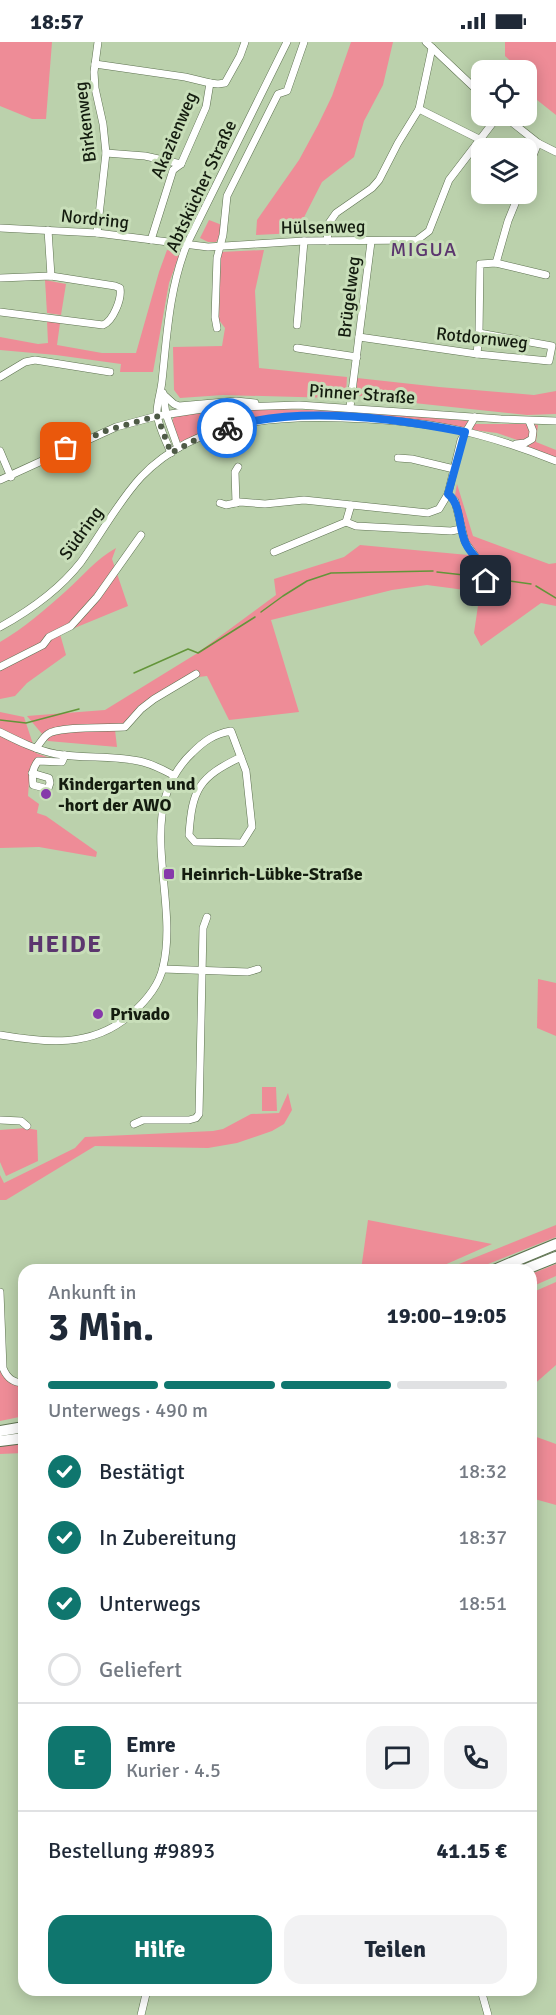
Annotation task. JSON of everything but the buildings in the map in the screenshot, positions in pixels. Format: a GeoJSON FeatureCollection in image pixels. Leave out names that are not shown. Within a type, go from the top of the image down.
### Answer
{"type":"FeatureCollection","features":[{"type":"Feature","properties":{"kind":"highway"},"geometry":{"type":"LineString","coordinates":[[508,1264],[556,1244]]}},
{"type":"Feature","properties":{"kind":"highway"},"geometry":{"type":"LineString","coordinates":[[537,1265],[556,1257]]}},
{"type":"Feature","properties":{"kind":"highway"},"geometry":{"type":"LineString","coordinates":[[0,1431],[18,1428]]}},
{"type":"Feature","properties":{"kind":"highway"},"geometry":{"type":"LineString","coordinates":[[0,1441],[18,1439]]}},
{"type":"Feature","properties":{"kind":"street","name":"Birkenweg"},"geometry":{"type":"LineString","coordinates":[[97,234],[106,153],[103,124],[95,87],[98,42]]}},
{"type":"Feature","properties":{"kind":"street","name":"Akazienweg"},"geometry":{"type":"LineString","coordinates":[[152,240],[173,170],[181,164],[218,83],[240,56],[244,42]]}},
{"type":"Feature","properties":{"kind":"street","name":"Abtskücher Straße"},"geometry":{"type":"LineString","coordinates":[[157,416],[172,295],[187,244],[287,42]]}},
{"type":"Feature","properties":{"kind":"street"},"geometry":{"type":"LineString","coordinates":[[217,328],[215,317],[217,258],[227,196],[278,94],[287,91],[304,42]]}},
{"type":"Feature","properties":{"kind":"street"},"geometry":{"type":"LineString","coordinates":[[426,42],[471,85]]}},
{"type":"Feature","properties":{"kind":"street"},"geometry":{"type":"LineString","coordinates":[[327,241],[329,223],[336,213],[372,188],[379,180],[419,109],[432,48]]}},
{"type":"Feature","properties":{"kind":"street"},"geometry":{"type":"LineString","coordinates":[[95,64],[218,83]]}},
{"type":"Feature","properties":{"kind":"street"},"geometry":{"type":"LineString","coordinates":[[419,109],[477,138]]}},
{"type":"Feature","properties":{"kind":"street","name":"Hülsenweg"},"geometry":{"type":"LineString","coordinates":[[480,138],[490,126]]}},
{"type":"Feature","properties":{"kind":"street"},"geometry":{"type":"LineString","coordinates":[[517,126],[538,143],[556,152]]}},
{"type":"Feature","properties":{"kind":"street","name":"Hülsenweg"},"geometry":{"type":"LineString","coordinates":[[187,244],[207,247],[304,241],[417,240],[429,231],[449,180],[471,150]]}},
{"type":"Feature","properties":{"kind":"street"},"geometry":{"type":"LineString","coordinates":[[106,153],[146,156],[181,164]]}},
{"type":"Feature","properties":{"kind":"street"},"geometry":{"type":"LineString","coordinates":[[496,263],[515,204]]}},
{"type":"Feature","properties":{"kind":"street","name":"Nordring"},"geometry":{"type":"LineString","coordinates":[[0,228],[97,234],[187,244]]}},
{"type":"Feature","properties":{"kind":"street"},"geometry":{"type":"LineString","coordinates":[[48,230],[51,276]]}},
{"type":"Feature","properties":{"kind":"street"},"geometry":{"type":"LineString","coordinates":[[297,325],[304,241]]}},
{"type":"Feature","properties":{"kind":"street","name":"Brügelweg"},"geometry":{"type":"LineString","coordinates":[[350,408],[370,242]]}},
{"type":"Feature","properties":{"kind":"street"},"geometry":{"type":"LineString","coordinates":[[477,354],[480,264],[496,263],[546,275]]}},
{"type":"Feature","properties":{"kind":"street"},"geometry":{"type":"LineString","coordinates":[[0,278],[51,276],[120,288],[121,293],[108,324],[103,325],[0,312]]}},
{"type":"Feature","properties":{"kind":"street","name":"Rotdornweg"},"geometry":{"type":"LineString","coordinates":[[359,338],[549,361],[552,346],[479,333]]}},
{"type":"Feature","properties":{"kind":"street","name":"Brügelweg"},"geometry":{"type":"LineString","coordinates":[[297,348],[357,357]]}},
{"type":"Feature","properties":{"kind":"street"},"geometry":{"type":"LineString","coordinates":[[0,377],[25,362],[35,360],[110,372]]}},
{"type":"Feature","properties":{"kind":"street","name":"Abtskücher Straße"},"geometry":{"type":"LineString","coordinates":[[162,385],[175,451]]}},
{"type":"Feature","properties":{"kind":"street"},"geometry":{"type":"LineString","coordinates":[[164,395],[179,406],[237,401],[263,405]]}},
{"type":"Feature","properties":{"kind":"street","name":"Pinner Straße"},"geometry":{"type":"LineString","coordinates":[[0,480],[11,477],[17,472],[108,430],[166,414],[209,408],[263,405],[350,408],[529,421],[556,420]]}},
{"type":"Feature","properties":{"kind":"street"},"geometry":{"type":"LineString","coordinates":[[157,416],[175,451]]}},
{"type":"Feature","properties":{"kind":"street","name":"Südring"},"geometry":{"type":"LineString","coordinates":[[0,627],[21,615],[64,581],[80,564],[130,490],[148,471],[175,451],[199,438],[238,424],[278,418],[340,417],[417,423],[512,444],[556,461]]}},
{"type":"Feature","properties":{"kind":"street"},"geometry":{"type":"LineString","coordinates":[[220,503],[226,505],[265,504],[304,500],[434,512],[443,505],[448,494],[465,432],[475,417]]}},
{"type":"Feature","properties":{"kind":"street"},"geometry":{"type":"LineString","coordinates":[[512,444],[525,443],[532,439],[533,431],[529,421]]}},
{"type":"Feature","properties":{"kind":"street"},"geometry":{"type":"LineString","coordinates":[[0,451],[11,477]]}},
{"type":"Feature","properties":{"kind":"street"},"geometry":{"type":"LineString","coordinates":[[398,458],[454,469]]}},
{"type":"Feature","properties":{"kind":"street"},"geometry":{"type":"LineString","coordinates":[[237,503],[235,472],[238,467]]}},
{"type":"Feature","properties":{"kind":"street"},"geometry":{"type":"LineString","coordinates":[[448,494],[455,501],[466,545],[486,580]]}},
{"type":"Feature","properties":{"kind":"street"},"geometry":{"type":"LineString","coordinates":[[346,522],[351,505]]}},
{"type":"Feature","properties":{"kind":"street"},"geometry":{"type":"LineString","coordinates":[[274,552],[346,522],[367,527],[451,531],[461,529]]}},
{"type":"Feature","properties":{"kind":"street"},"geometry":{"type":"LineString","coordinates":[[0,667],[35,650],[49,637],[70,626],[97,597],[141,535]]}},
{"type":"Feature","properties":{"kind":"street"},"geometry":{"type":"LineString","coordinates":[[36,748],[46,735],[53,731],[124,727],[154,699],[196,674]]}},
{"type":"Feature","properties":{"kind":"street"},"geometry":{"type":"LineString","coordinates":[[0,1035],[62,1042],[88,1038],[123,1022],[139,1008],[148,997],[163,969],[167,926],[160,828],[173,775],[205,740],[219,733],[231,731],[241,757],[246,771],[252,827],[242,843],[195,842],[189,835],[190,810],[199,788],[208,776],[241,757]]}},
{"type":"Feature","properties":{"kind":"street"},"geometry":{"type":"LineString","coordinates":[[0,732],[36,748],[65,755],[145,762],[173,775]]}},
{"type":"Feature","properties":{"kind":"street"},"geometry":{"type":"LineString","coordinates":[[32,773],[38,761],[62,762],[65,755]]}},
{"type":"Feature","properties":{"kind":"street"},"geometry":{"type":"LineString","coordinates":[[134,1124],[143,1120],[189,1120],[196,1118],[199,1114],[202,928],[207,917]]}},
{"type":"Feature","properties":{"kind":"street"},"geometry":{"type":"LineString","coordinates":[[163,969],[201,972],[248,972],[258,969]]}},
{"type":"Feature","properties":{"kind":"street"},"geometry":{"type":"LineString","coordinates":[[0,1120],[24,1123]]}},
{"type":"Feature","properties":{"kind":"street"},"geometry":{"type":"LineString","coordinates":[[0,1292],[3,1368],[6,1376],[18,1382]]}},
{"type":"Feature","properties":{"kind":"street"},"geometry":{"type":"LineString","coordinates":[[141,2015],[146,1996]]}},
{"type":"Feature","properties":{"kind":"street"},"geometry":{"type":"LineString","coordinates":[[483,1996],[488,2015]]}},
{"type":"Feature","properties":{"kind":"shaded area"},"geometry":{"type":"Polygon","coordinates":[[[0,42],[52,42],[46,119],[32,119],[0,106],[0,42]]]}},
{"type":"Feature","properties":{"kind":"shaded area"},"geometry":{"type":"Polygon","coordinates":[[[351,42],[393,42],[383,85],[364,121],[354,157],[322,182],[296,233],[256,235],[257,220],[299,160],[318,125],[332,96],[351,42]]]}},
{"type":"Feature","properties":{"kind":"shaded area"},"geometry":{"type":"Polygon","coordinates":[[[505,42],[556,42],[556,115],[537,100],[537,60],[510,60],[505,56],[505,42]]]}},
{"type":"Feature","properties":{"kind":"shaded area"},"geometry":{"type":"Polygon","coordinates":[[[209,220],[222,225],[221,235],[216,242],[208,242],[200,238],[209,220]]]}},
{"type":"Feature","properties":{"kind":"shaded area"},"geometry":{"type":"Polygon","coordinates":[[[167,250],[180,253],[169,283],[153,372],[120,372],[121,364],[0,350],[0,337],[38,344],[48,343],[47,321],[60,323],[57,345],[102,353],[136,353],[167,250]]]}},
{"type":"Feature","properties":{"kind":"shaded area"},"geometry":{"type":"Polygon","coordinates":[[[264,250],[255,291],[259,368],[347,377],[346,392],[334,398],[223,395],[180,398],[174,390],[173,347],[222,346],[225,328],[219,320],[221,252],[264,250]]]}},
{"type":"Feature","properties":{"kind":"shaded area"},"geometry":{"type":"Polygon","coordinates":[[[45,280],[66,284],[61,315],[47,313],[45,280]]]}},
{"type":"Feature","properties":{"kind":"shaded area"},"geometry":{"type":"Polygon","coordinates":[[[357,378],[534,395],[556,391],[556,414],[527,415],[367,398],[357,395],[357,378]]]}},
{"type":"Feature","properties":{"kind":"shaded area"},"geometry":{"type":"Polygon","coordinates":[[[269,409],[344,411],[470,421],[463,428],[384,416],[303,412],[246,419],[211,429],[182,442],[179,441],[172,421],[174,417],[198,413],[269,409]]]}},
{"type":"Feature","properties":{"kind":"shaded area"},"geometry":{"type":"Polygon","coordinates":[[[473,424],[526,424],[530,428],[530,437],[520,441],[497,433],[473,430],[473,424]]]}},
{"type":"Feature","properties":{"kind":"shaded area"},"geometry":{"type":"Polygon","coordinates":[[[533,424],[538,425],[536,442],[556,450],[556,458],[524,445],[530,443],[533,424]]]}},
{"type":"Feature","properties":{"kind":"shaded area"},"geometry":{"type":"Polygon","coordinates":[[[457,484],[473,536],[549,564],[556,563],[556,606],[541,603],[481,646],[474,633],[480,592],[427,585],[392,590],[271,620],[299,712],[229,720],[207,676],[190,678],[139,709],[126,725],[115,730],[117,747],[48,741],[27,716],[105,710],[196,654],[276,595],[274,579],[344,557],[360,545],[479,556],[469,542],[455,495],[457,484]]]}},
{"type":"Feature","properties":{"kind":"shaded area"},"geometry":{"type":"Polygon","coordinates":[[[116,548],[112,559],[128,606],[60,634],[66,655],[27,683],[15,696],[0,699],[0,642],[18,631],[66,591],[96,562],[116,548]]]}},
{"type":"Feature","properties":{"kind":"shaded area"},"geometry":{"type":"Polygon","coordinates":[[[0,712],[24,717],[36,753],[58,761],[37,759],[30,768],[28,796],[39,804],[37,813],[46,816],[97,852],[96,857],[39,847],[0,848],[0,712]]]}},
{"type":"Feature","properties":{"kind":"shaded area"},"geometry":{"type":"Polygon","coordinates":[[[538,979],[556,983],[556,1036],[537,1028],[538,979]]]}},
{"type":"Feature","properties":{"kind":"shaded area"},"geometry":{"type":"Polygon","coordinates":[[[262,1087],[276,1087],[277,1111],[262,1111],[262,1087]]]}},
{"type":"Feature","properties":{"kind":"shaded area"},"geometry":{"type":"Polygon","coordinates":[[[288,1093],[292,1110],[284,1124],[272,1131],[237,1143],[208,1148],[95,1146],[6,1200],[0,1200],[0,1175],[4,1183],[75,1148],[85,1137],[223,1129],[251,1114],[279,1113],[288,1093]]]}},
{"type":"Feature","properties":{"kind":"shaded area"},"geometry":{"type":"Polygon","coordinates":[[[26,1128],[37,1130],[38,1161],[6,1176],[0,1162],[0,1130],[26,1128]]]}},
{"type":"Feature","properties":{"kind":"shaded area"},"geometry":{"type":"Polygon","coordinates":[[[368,1220],[492,1244],[447,1264],[362,1264],[368,1220]]]}},
{"type":"Feature","properties":{"kind":"shaded area"},"geometry":{"type":"Polygon","coordinates":[[[556,1225],[556,1237],[488,1264],[459,1264],[556,1225]]]}},
{"type":"Feature","properties":{"kind":"shaded area"},"geometry":{"type":"Polygon","coordinates":[[[556,1264],[556,1276],[537,1284],[537,1272],[556,1264]]]}},
{"type":"Feature","properties":{"kind":"shaded area"},"geometry":{"type":"Polygon","coordinates":[[[556,1282],[556,1365],[537,1382],[537,1290],[556,1282]]]}},
{"type":"Feature","properties":{"kind":"shaded area"},"geometry":{"type":"Polygon","coordinates":[[[0,1368],[18,1381],[18,1417],[0,1421],[0,1368]]]}},
{"type":"Feature","properties":{"kind":"shaded area"},"geometry":{"type":"Polygon","coordinates":[[[537,1437],[556,1444],[556,1505],[537,1500],[537,1437]]]}},
{"type":"Feature","properties":{"kind":"shaded area"},"geometry":{"type":"Polygon","coordinates":[[[18,1443],[18,1453],[0,1454],[0,1446],[18,1443]]]}},
{"type":"Feature","properties":{"kind":"waterway"},"geometry":{"type":"LineString","coordinates":[[261,612],[307,581],[331,573],[433,571]]}},
{"type":"Feature","properties":{"kind":"waterway"},"geometry":{"type":"LineString","coordinates":[[437,572],[482,577]]}},
{"type":"Feature","properties":{"kind":"waterway"},"geometry":{"type":"LineString","coordinates":[[490,578],[531,584]]}},
{"type":"Feature","properties":{"kind":"waterway"},"geometry":{"type":"LineString","coordinates":[[536,586],[556,598]]}},
{"type":"Feature","properties":{"kind":"waterway"},"geometry":{"type":"LineString","coordinates":[[134,673],[188,649],[198,653],[255,617]]}},
{"type":"Feature","properties":{"kind":"waterway"},"geometry":{"type":"LineString","coordinates":[[0,720],[26,723],[79,709]]}},
{"type":"Feature","properties":{"kind":"way so far"},"geometry":{"type":"LineString","coordinates":[[66,448],[108,430],[157,416],[171,453],[199,438],[227,428]]}},
{"type":"Feature","properties":{"kind":"place","name":"Kindergarten und -hort der AWO"},"geometry":{"type":"Point","coordinates":[46,794]}},
{"type":"Feature","properties":{"kind":"place","name":"Heinrich-Lübke-Straße"},"geometry":{"type":"Point","coordinates":[169,874]}},
{"type":"Feature","properties":{"kind":"place","name":"Privado"},"geometry":{"type":"Point","coordinates":[98,1014]}},
{"type":"Feature","properties":{"kind":"district","name":"MIGUA"},"geometry":{"type":"Point","coordinates":[424,249]}},
{"type":"Feature","properties":{"kind":"district","name":"HEIDE"},"geometry":{"type":"Point","coordinates":[65,944]}},
{"type":"Feature","properties":{"kind":"route"},"geometry":{"type":"LineString","coordinates":[[227,428],[238,424],[302,416],[407,422],[465,432],[448,494],[455,501],[465,542],[486,571],[486,581]]}}]}
